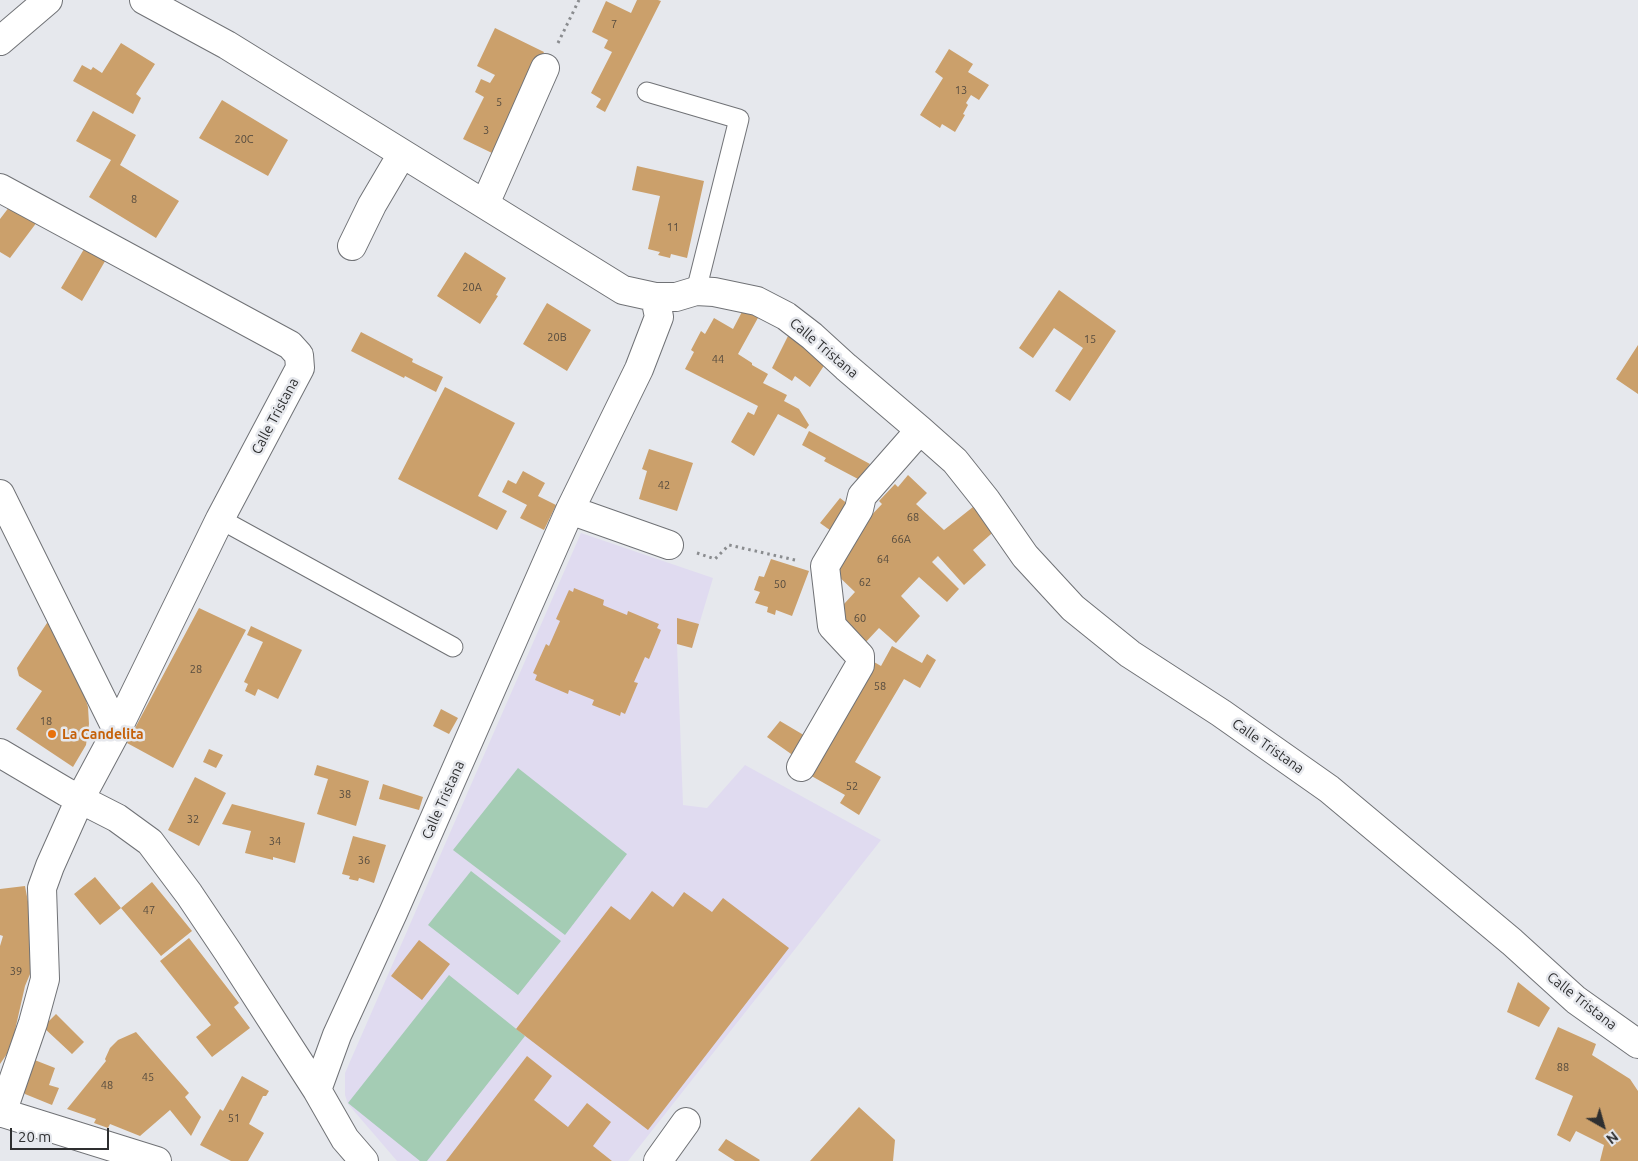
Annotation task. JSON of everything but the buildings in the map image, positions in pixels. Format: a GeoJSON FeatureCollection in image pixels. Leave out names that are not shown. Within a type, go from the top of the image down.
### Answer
{"type":"FeatureCollection","features":[{"type":"Feature","properties":{"kind":"street"},"geometry":{"type":"LineString","coordinates":[[0,41],[48,0]]}},
{"type":"Feature","properties":{"kind":"street","name":"Calle Tristana"},"geometry":{"type":"LineString","coordinates":[[144,0],[227,45],[623,290],[655,297],[676,297],[696,291],[714,292],[757,302],[786,316],[812,336],[955,461],[1026,556],[1073,608],[1130,654],[1221,713],[1329,789],[1512,942],[1576,1000],[1638,1044]]}},
{"type":"Feature","properties":{"kind":"street"},"geometry":{"type":"LineString","coordinates":[[485,204],[545,68]]}},
{"type":"Feature","properties":{"kind":"street"},"geometry":{"type":"LineString","coordinates":[[352,246],[372,205],[402,154]]}},
{"type":"Feature","properties":{"kind":"street","name":"Calle Tristana"},"geometry":{"type":"LineString","coordinates":[[0,188],[290,345],[299,355],[300,368],[220,519],[117,730],[80,799],[50,866],[42,888],[45,979],[34,1023],[1,1112]]}},
{"type":"Feature","properties":{"kind":"street","name":"Calle Tristana"},"geometry":{"type":"LineString","coordinates":[[317,1090],[337,1035],[394,913],[570,510],[639,369],[659,317],[655,297]]}},
{"type":"Feature","properties":{"kind":"street"},"geometry":{"type":"LineString","coordinates":[[802,767],[860,665],[860,656],[832,626],[825,566],[859,509],[862,496],[920,430]]}},
{"type":"Feature","properties":{"kind":"street"},"geometry":{"type":"LineString","coordinates":[[0,494],[117,730]]}},
{"type":"Feature","properties":{"kind":"street"},"geometry":{"type":"LineString","coordinates":[[570,510],[669,544]]}},
{"type":"Feature","properties":{"kind":"street"},"geometry":{"type":"LineString","coordinates":[[0,753],[66,792],[117,818],[150,842],[189,894],[228,952],[317,1090],[345,1139],[364,1161]]}},
{"type":"Feature","properties":{"kind":"street"},"geometry":{"type":"LineString","coordinates":[[1,1112],[157,1161]]}},
{"type":"Feature","properties":{"kind":"street"},"geometry":{"type":"LineString","coordinates":[[658,1161],[686,1122]]}},
{"type":"Feature","properties":{"kind":"lane"},"geometry":{"type":"LineString","coordinates":[[647,92],[739,119],[696,291]]}},
{"type":"Feature","properties":{"kind":"lane"},"geometry":{"type":"LineString","coordinates":[[220,519],[453,646]]}},
{"type":"Feature","properties":{"kind":"path"},"geometry":{"type":"LineString","coordinates":[[545,68],[578,0]]}},
{"type":"Feature","properties":{"kind":"path"},"geometry":{"type":"LineString","coordinates":[[669,544],[715,559],[729,545],[825,566]]}},
{"type":"Feature","properties":{"kind":"shaded area"},"geometry":{"type":"Polygon","coordinates":[[[581,533],[713,578],[692,648],[677,644],[683,805],[707,808],[745,765],[881,840],[628,1161],[397,1161],[348,1104],[345,1095],[345,1073],[581,533]]]}},
{"type":"Feature","properties":{"kind":"green space"},"geometry":{"type":"Polygon","coordinates":[[[518,768],[627,854],[565,935],[453,850],[518,768]]]}},
{"type":"Feature","properties":{"kind":"green space"},"geometry":{"type":"Polygon","coordinates":[[[471,871],[561,941],[518,995],[428,925],[471,871]]]}},
{"type":"Feature","properties":{"kind":"green space"},"geometry":{"type":"Polygon","coordinates":[[[449,975],[525,1036],[427,1161],[420,1161],[348,1103],[449,975]]]}},
{"type":"Feature","properties":{"kind":"place","name":"La Candelita"},"geometry":{"type":"Point","coordinates":[52,734]}}]}
